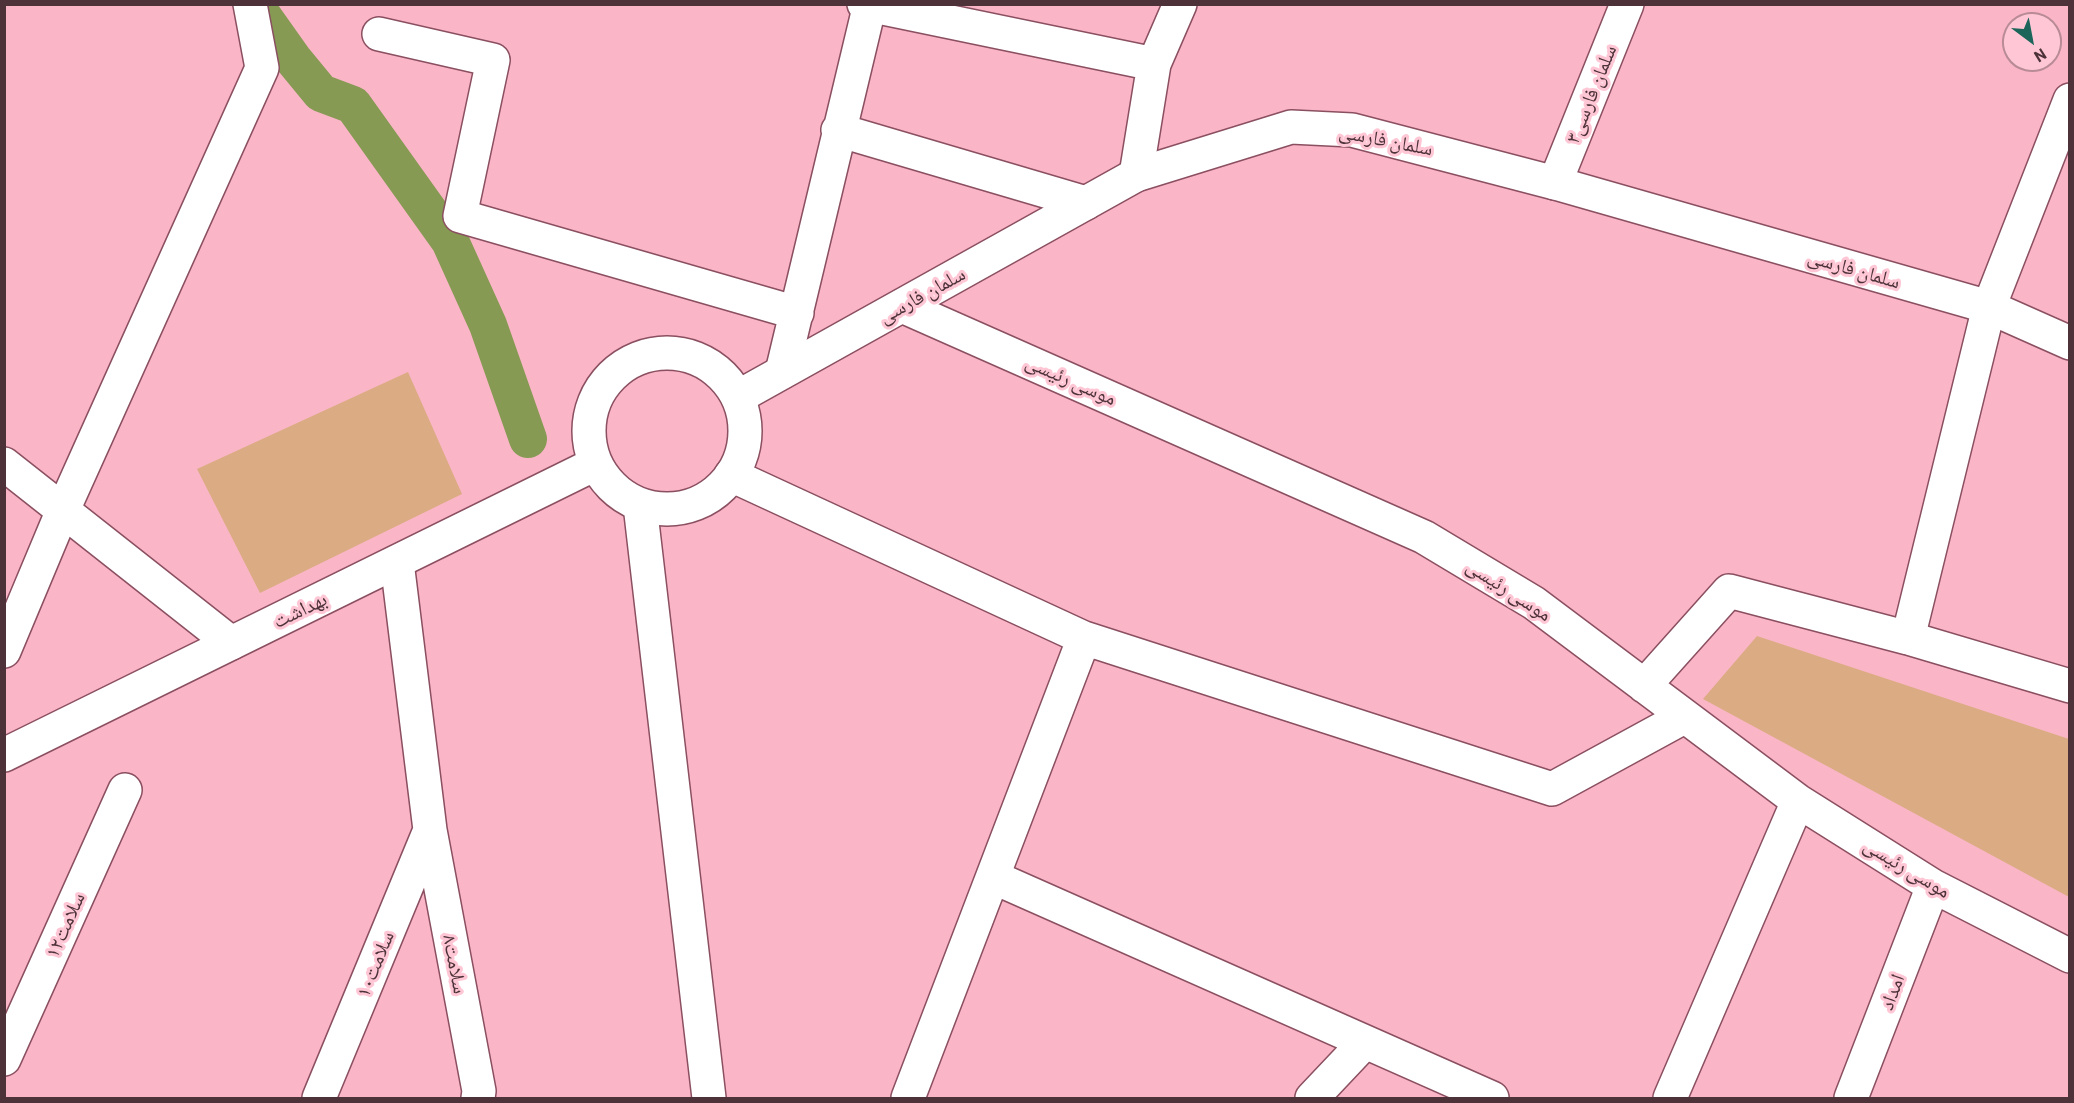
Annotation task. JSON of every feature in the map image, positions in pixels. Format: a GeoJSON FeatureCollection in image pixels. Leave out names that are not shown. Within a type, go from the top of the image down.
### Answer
{"type":"FeatureCollection","features":[{"type":"Feature","properties":{"kind":"street"},"geometry":{"type":"LineString","coordinates":[[4,651],[63,510],[262,68],[250,4]]}},
{"type":"Feature","properties":{"kind":"street"},"geometry":{"type":"LineString","coordinates":[[1136,175],[1154,64],[1180,4]]}},
{"type":"Feature","properties":{"kind":"street","name":"سلمان فارسی۳"},"geometry":{"type":"LineString","coordinates":[[1555,183],[1627,4]]}},
{"type":"Feature","properties":{"kind":"street"},"geometry":{"type":"LineString","coordinates":[[782,372],[868,5],[1154,64]]}},
{"type":"Feature","properties":{"kind":"street"},"geometry":{"type":"LineString","coordinates":[[379,34],[493,60],[460,216],[797,314]]}},
{"type":"Feature","properties":{"kind":"street"},"geometry":{"type":"LineString","coordinates":[[1908,638],[1989,307],[2070,100]]}},
{"type":"Feature","properties":{"kind":"street","name":"سلمان فارسی"},"geometry":{"type":"LineString","coordinates":[[738,397],[1136,175],[1291,127],[1352,130],[1555,183],[1989,307],[2070,343]]}},
{"type":"Feature","properties":{"kind":"street"},"geometry":{"type":"LineString","coordinates":[[838,130],[1086,203]]}},
{"type":"Feature","properties":{"kind":"street","name":"موسی رئیسی"},"geometry":{"type":"LineString","coordinates":[[902,306],[1424,537],[1534,603],[1798,801],[1933,886],[2070,956]]}},
{"type":"Feature","properties":{"kind":"street"},"geometry":{"type":"LineString","coordinates":[[674,352],[693,356],[712,366],[727,379],[738,397],[745,416],[745,437],[741,457],[731,476],[718,490],[700,501],[681,508],[660,509],[640,505],[621,495],[606,482],[595,464],[588,435],[593,404],[602,386],[616,371],[633,359],[653,353],[674,352]]}},
{"type":"Feature","properties":{"kind":"street"},"geometry":{"type":"LineString","coordinates":[[4,464],[231,644]]}},
{"type":"Feature","properties":{"kind":"street","name":"بهداشت"},"geometry":{"type":"LineString","coordinates":[[4,755],[595,464]]}},
{"type":"Feature","properties":{"kind":"street"},"geometry":{"type":"LineString","coordinates":[[731,476],[1084,638],[1552,789],[1684,717]]}},
{"type":"Feature","properties":{"kind":"street"},"geometry":{"type":"LineString","coordinates":[[640,505],[709,1098]]}},
{"type":"Feature","properties":{"kind":"street","name":"سلامت۸"},"geometry":{"type":"LineString","coordinates":[[397,562],[430,830],[479,1091],[478,1098]]}},
{"type":"Feature","properties":{"kind":"street"},"geometry":{"type":"LineString","coordinates":[[1644,686],[1729,591],[1908,638],[2070,686]]}},
{"type":"Feature","properties":{"kind":"street"},"geometry":{"type":"LineString","coordinates":[[908,1098],[1084,638]]}},
{"type":"Feature","properties":{"kind":"street","name":"سلامت۱۲"},"geometry":{"type":"LineString","coordinates":[[4,1059],[124,790]]}},
{"type":"Feature","properties":{"kind":"street"},"geometry":{"type":"LineString","coordinates":[[1670,1098],[1798,801]]}},
{"type":"Feature","properties":{"kind":"street","name":"سلامت۱۰"},"geometry":{"type":"LineString","coordinates":[[319,1098],[430,830]]}},
{"type":"Feature","properties":{"kind":"street"},"geometry":{"type":"LineString","coordinates":[[993,877],[1492,1098]]}},
{"type":"Feature","properties":{"kind":"street","name":"امداد"},"geometry":{"type":"LineString","coordinates":[[1851,1098],[1933,886]]}},
{"type":"Feature","properties":{"kind":"street"},"geometry":{"type":"LineString","coordinates":[[1312,1098],[1365,1042]]}},
{"type":"Feature","properties":{"kind":"shaded area"},"geometry":{"type":"Polygon","coordinates":[[[408,372],[462,494],[260,593],[197,469],[408,372]]]}},
{"type":"Feature","properties":{"kind":"shaded area"},"geometry":{"type":"Polygon","coordinates":[[[1757,636],[2069,739],[2069,897],[1703,699],[1757,636]]]}},
{"type":"Feature","properties":{"kind":"waterway"},"geometry":{"type":"LineString","coordinates":[[254,4],[293,59],[321,93],[353,105],[450,241],[488,325],[528,439]]}}]}
